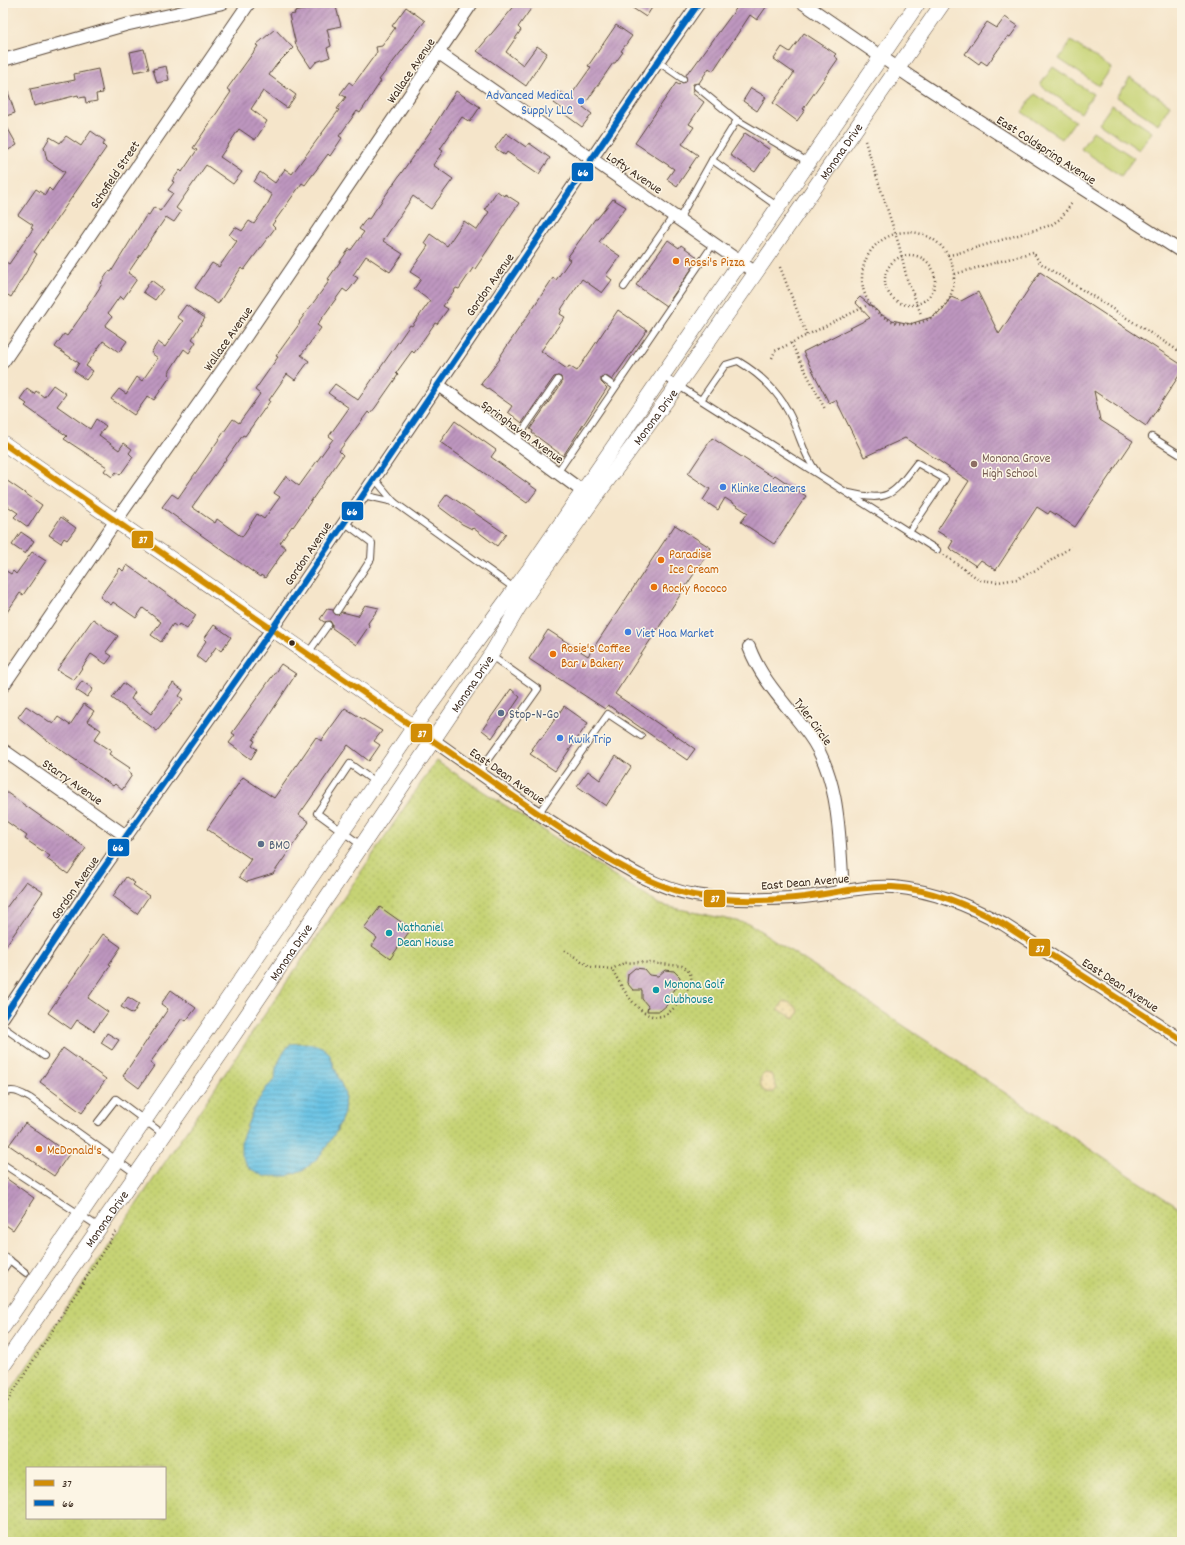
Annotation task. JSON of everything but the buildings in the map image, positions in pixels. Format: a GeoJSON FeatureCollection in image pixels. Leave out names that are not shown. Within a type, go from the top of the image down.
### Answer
{"type":"FeatureCollection","features":[{"type":"Feature","properties":{"kind":"street"},"geometry":{"type":"LineString","coordinates":[[3,60],[125,25],[223,3]]}},
{"type":"Feature","properties":{"kind":"street","name":"Schofield Street"},"geometry":{"type":"LineString","coordinates":[[3,362],[250,3]]}},
{"type":"Feature","properties":{"kind":"street","name":"Wallace Avenue"},"geometry":{"type":"LineString","coordinates":[[3,686],[115,522],[238,348],[439,54],[472,3]]}},
{"type":"Feature","properties":{"kind":"street","name":"Gordon Avenue"},"geometry":{"type":"LineString","coordinates":[[3,1017],[126,836],[272,629],[437,384],[699,3]]}},
{"type":"Feature","properties":{"kind":"street","name":"East Coldspring Avenue"},"geometry":{"type":"LineString","coordinates":[[803,3],[898,69],[1182,252]]}},
{"type":"Feature","properties":{"kind":"street","name":"Monona Drive"},"geometry":{"type":"LineString","coordinates":[[3,1366],[163,1134],[235,1033],[433,740],[490,655],[661,375],[918,3]]}},
{"type":"Feature","properties":{"kind":"street","name":"Monona Drive"},"geometry":{"type":"LineString","coordinates":[[3,1327],[30,1277],[81,1214],[414,727],[514,588],[587,495],[677,386],[943,3]]}},
{"type":"Feature","properties":{"kind":"street","name":"Lofty Avenue"},"geometry":{"type":"LineString","coordinates":[[439,54],[756,273]]}},
{"type":"Feature","properties":{"kind":"street","name":"Springhaven Avenue"},"geometry":{"type":"LineString","coordinates":[[437,384],[514,443],[587,495]]}},
{"type":"Feature","properties":{"kind":"street"},"geometry":{"type":"LineString","coordinates":[[3,443],[115,522],[433,740]]}},
{"type":"Feature","properties":{"kind":"street","name":"Tyler Circle"},"geometry":{"type":"LineString","coordinates":[[749,647],[760,672],[810,736],[826,767],[835,803],[843,891]]}},
{"type":"Feature","properties":{"kind":"street","name":"East Dean Avenue"},"geometry":{"type":"LineString","coordinates":[[433,740],[538,814],[645,878],[678,891],[741,900],[804,897],[878,887],[926,892],[942,896],[980,912],[1003,924],[1182,1040]]}},
{"type":"Feature","properties":{"kind":"street","name":"Starry Avenue"},"geometry":{"type":"LineString","coordinates":[[3,750],[126,836]]}},
{"type":"Feature","properties":{"kind":"street"},"geometry":{"type":"LineString","coordinates":[[30,1277],[54,1293]]}},
{"type":"Feature","properties":{"kind":"lane"},"geometry":{"type":"LineString","coordinates":[[658,61],[684,78]]}},
{"type":"Feature","properties":{"kind":"lane"},"geometry":{"type":"LineString","coordinates":[[697,87],[737,120],[808,162]]}},
{"type":"Feature","properties":{"kind":"lane"},"geometry":{"type":"LineString","coordinates":[[624,287],[676,217],[737,120]]}},
{"type":"Feature","properties":{"kind":"lane"},"geometry":{"type":"LineString","coordinates":[[712,160],[777,206]]}},
{"type":"Feature","properties":{"kind":"lane"},"geometry":{"type":"LineString","coordinates":[[557,473],[714,243]]}},
{"type":"Feature","properties":{"kind":"lane"},"geometry":{"type":"LineString","coordinates":[[701,400],[725,365],[738,361],[749,367],[764,379],[784,403],[803,449],[819,475]]}},
{"type":"Feature","properties":{"kind":"lane"},"geometry":{"type":"LineString","coordinates":[[661,375],[937,550]]}},
{"type":"Feature","properties":{"kind":"lane"},"geometry":{"type":"LineString","coordinates":[[514,443],[558,380]]}},
{"type":"Feature","properties":{"kind":"lane"},"geometry":{"type":"LineString","coordinates":[[605,380],[616,387]]}},
{"type":"Feature","properties":{"kind":"lane"},"geometry":{"type":"LineString","coordinates":[[1152,437],[1182,456]]}},
{"type":"Feature","properties":{"kind":"lane"},"geometry":{"type":"LineString","coordinates":[[844,492],[866,497],[879,497],[889,494],[896,490],[917,463],[945,479],[908,532]]}},
{"type":"Feature","properties":{"kind":"lane"},"geometry":{"type":"LineString","coordinates":[[374,478],[394,502],[514,588]]}},
{"type":"Feature","properties":{"kind":"lane"},"geometry":{"type":"LineString","coordinates":[[362,495],[394,502]]}},
{"type":"Feature","properties":{"kind":"lane"},"geometry":{"type":"LineString","coordinates":[[337,611],[371,559],[373,548],[372,543],[367,538],[344,522]]}},
{"type":"Feature","properties":{"kind":"lane"},"geometry":{"type":"LineString","coordinates":[[308,654],[328,625]]}},
{"type":"Feature","properties":{"kind":"lane"},"geometry":{"type":"LineString","coordinates":[[479,772],[538,689],[490,655]]}},
{"type":"Feature","properties":{"kind":"lane"},"geometry":{"type":"LineString","coordinates":[[538,814],[608,714],[641,736]]}},
{"type":"Feature","properties":{"kind":"lane"},"geometry":{"type":"LineString","coordinates":[[361,845],[317,813],[350,764],[376,783]]}},
{"type":"Feature","properties":{"kind":"lane"},"geometry":{"type":"LineString","coordinates":[[3,1027],[44,1056]]}},
{"type":"Feature","properties":{"kind":"lane"},"geometry":{"type":"LineString","coordinates":[[3,1093],[9,1090],[17,1091],[30,1098],[136,1174]]}},
{"type":"Feature","properties":{"kind":"lane"},"geometry":{"type":"LineString","coordinates":[[98,1122],[116,1099],[163,1134]]}},
{"type":"Feature","properties":{"kind":"lane"},"geometry":{"type":"LineString","coordinates":[[3,1164],[99,1227]]}},
{"type":"Feature","properties":{"kind":"lane"},"geometry":{"type":"LineString","coordinates":[[3,1255],[30,1277]]}},
{"type":"Feature","properties":{"kind":"lane"},"geometry":{"type":"LineString","coordinates":[[3,1270],[10,1260]]}},
{"type":"Feature","properties":{"kind":"path"},"geometry":{"type":"LineString","coordinates":[[866,141],[902,256],[907,279],[921,314]]}},
{"type":"Feature","properties":{"kind":"path"},"geometry":{"type":"LineString","coordinates":[[948,254],[955,254],[1051,225],[1060,219],[1072,203]]}},
{"type":"Feature","properties":{"kind":"path"},"geometry":{"type":"LineString","coordinates":[[906,232],[925,235],[941,245],[948,254],[954,274],[954,284],[948,302],[942,310],[926,321],[907,324],[898,323],[880,314],[870,304],[863,285],[864,264],[876,245],[894,234],[906,232]]}},
{"type":"Feature","properties":{"kind":"path"},"geometry":{"type":"LineString","coordinates":[[954,274],[1033,252],[1040,263],[1182,353]]}},
{"type":"Feature","properties":{"kind":"path"},"geometry":{"type":"LineString","coordinates":[[910,254],[925,259],[934,272],[936,280],[932,292],[924,301],[908,306],[900,304],[893,299],[887,292],[885,284],[885,275],[888,267],[894,260],[902,256],[910,254]]}},
{"type":"Feature","properties":{"kind":"path"},"geometry":{"type":"LineString","coordinates":[[780,267],[807,336]]}},
{"type":"Feature","properties":{"kind":"path"},"geometry":{"type":"LineString","coordinates":[[772,358],[775,351],[870,304]]}},
{"type":"Feature","properties":{"kind":"path"},"geometry":{"type":"LineString","coordinates":[[791,343],[825,409]]}},
{"type":"Feature","properties":{"kind":"path"},"geometry":{"type":"LineString","coordinates":[[937,550],[980,580],[998,582],[1017,579],[1038,569],[1071,547]]}},
{"type":"Feature","properties":{"kind":"path"},"geometry":{"type":"LineString","coordinates":[[564,950],[591,967],[612,969],[624,963],[640,962],[682,966],[691,976],[691,982],[674,1009],[663,1015],[653,1017],[642,1012],[629,998],[612,969]]}},
{"type":"Feature","properties":{"kind":"green space"},"geometry":{"type":"Polygon","coordinates":[[[1071,41],[1111,68],[1099,86],[1059,59],[1071,41]]]}},
{"type":"Feature","properties":{"kind":"green space"},"geometry":{"type":"Polygon","coordinates":[[[1053,67],[1093,94],[1081,113],[1040,85],[1053,67]]]}},
{"type":"Feature","properties":{"kind":"green space"},"geometry":{"type":"Polygon","coordinates":[[[1130,78],[1170,105],[1158,124],[1117,97],[1130,78]]]}},
{"type":"Feature","properties":{"kind":"green space"},"geometry":{"type":"Polygon","coordinates":[[[1035,94],[1075,121],[1062,139],[1022,112],[1035,94]]]}},
{"type":"Feature","properties":{"kind":"green space"},"geometry":{"type":"Polygon","coordinates":[[[1112,105],[1152,132],[1139,150],[1099,123],[1112,105]]]}},
{"type":"Feature","properties":{"kind":"green space"},"geometry":{"type":"Polygon","coordinates":[[[1093,131],[1134,158],[1121,176],[1081,149],[1093,131]]]}},
{"type":"Feature","properties":{"kind":"green space"},"geometry":{"type":"Polygon","coordinates":[[[436,761],[660,905],[750,924],[1182,1210],[1182,1542],[3,1542],[3,1402],[436,761]]]}},
{"type":"Feature","properties":{"kind":"sand"},"geometry":{"type":"Polygon","coordinates":[[[784,1001],[792,1004],[799,1011],[795,1019],[778,1009],[784,1001]]]}},
{"type":"Feature","properties":{"kind":"sand"},"geometry":{"type":"Polygon","coordinates":[[[765,1073],[771,1074],[777,1088],[774,1092],[764,1091],[761,1087],[761,1077],[765,1073]]]}},
{"type":"Feature","properties":{"kind":"water"},"geometry":{"type":"Polygon","coordinates":[[[303,1043],[322,1047],[329,1053],[345,1094],[344,1113],[336,1132],[321,1155],[305,1169],[287,1176],[263,1176],[249,1168],[241,1155],[241,1141],[253,1110],[266,1088],[275,1080],[276,1068],[283,1053],[290,1044],[303,1043]]]}},
{"type":"Feature","properties":{"kind":"transit line","name":"66"},"geometry":{"type":"LineString","coordinates":[[3,1017],[84,896],[272,629],[699,3]]}},
{"type":"Feature","properties":{"kind":"transit line","name":"37"},"geometry":{"type":"LineString","coordinates":[[3,443],[536,812],[591,849],[632,872],[673,890],[693,895],[721,899],[763,900],[805,897],[881,887],[907,888],[949,899],[977,910],[1003,924],[1182,1040]]}},
{"type":"Feature","properties":{"kind":"place","name":"Advanced Medical Supply LLC"},"geometry":{"type":"Point","coordinates":[581,101]}},
{"type":"Feature","properties":{"kind":"place","name":"Rossi's Pizza"},"geometry":{"type":"Point","coordinates":[676,261]}},
{"type":"Feature","properties":{"kind":"place","name":"Monona Grove High School"},"geometry":{"type":"Point","coordinates":[974,464]}},
{"type":"Feature","properties":{"kind":"place","name":"Klinke Cleaners"},"geometry":{"type":"Point","coordinates":[723,487]}},
{"type":"Feature","properties":{"kind":"place","name":"Paradise Ice Cream"},"geometry":{"type":"Point","coordinates":[661,560]}},
{"type":"Feature","properties":{"kind":"place","name":"Rocky Rococo"},"geometry":{"type":"Point","coordinates":[654,587]}},
{"type":"Feature","properties":{"kind":"place","name":"Viet Hoa Market"},"geometry":{"type":"Point","coordinates":[628,632]}},
{"type":"Feature","properties":{"kind":"place","name":"Rosie's Coffee Bar & Bakery"},"geometry":{"type":"Point","coordinates":[553,654]}},
{"type":"Feature","properties":{"kind":"place","name":"Stop-N-Go"},"geometry":{"type":"Point","coordinates":[501,713]}},
{"type":"Feature","properties":{"kind":"place","name":"Kwik Trip"},"geometry":{"type":"Point","coordinates":[560,738]}},
{"type":"Feature","properties":{"kind":"place","name":"BMO"},"geometry":{"type":"Point","coordinates":[261,844]}},
{"type":"Feature","properties":{"kind":"place","name":"Nathaniel Dean House"},"geometry":{"type":"Point","coordinates":[389,933]}},
{"type":"Feature","properties":{"kind":"place","name":"Monona Golf Clubhouse"},"geometry":{"type":"Point","coordinates":[656,990]}},
{"type":"Feature","properties":{"kind":"place","name":"McDonald's"},"geometry":{"type":"Point","coordinates":[39,1149]}}]}
